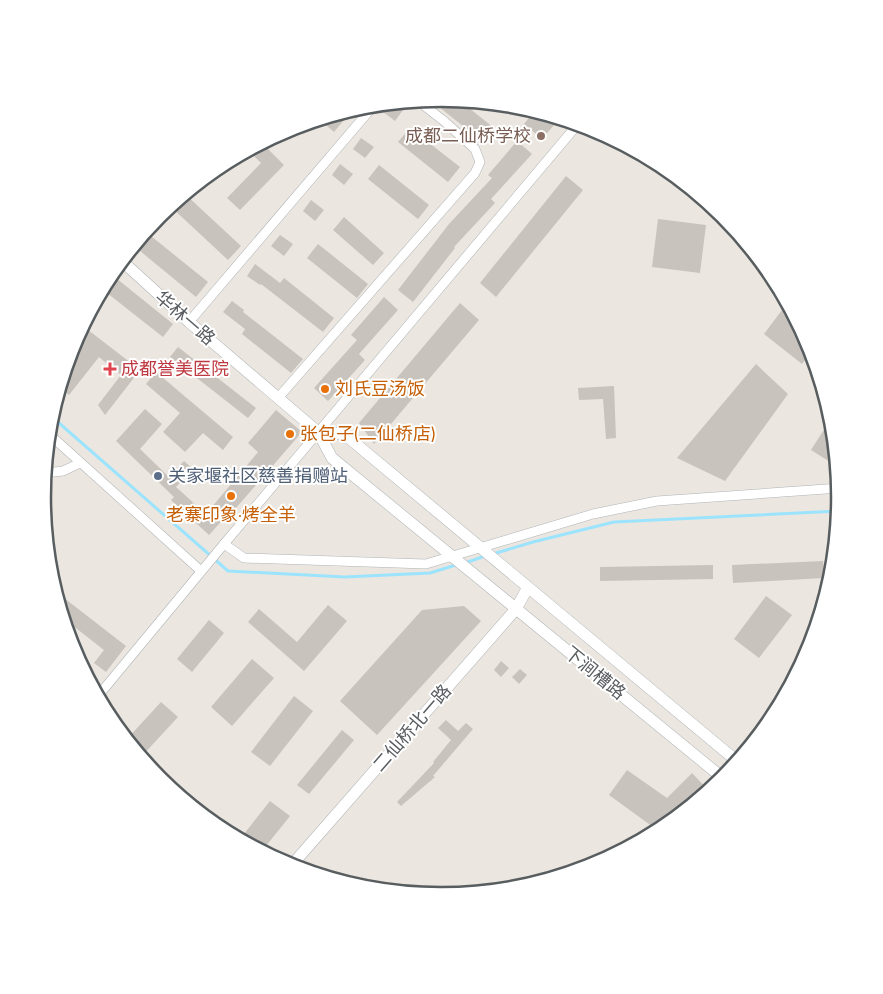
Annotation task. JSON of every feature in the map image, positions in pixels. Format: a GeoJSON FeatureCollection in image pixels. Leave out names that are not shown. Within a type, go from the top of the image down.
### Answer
{"type":"FeatureCollection","features":[{"type":"Feature","properties":{"kind":"street"},"geometry":{"type":"LineString","coordinates":[[278,398],[476,173],[480,162],[475,149],[427,108]]}},
{"type":"Feature","properties":{"kind":"street"},"geometry":{"type":"LineString","coordinates":[[190,322],[368,114]]}},
{"type":"Feature","properties":{"kind":"street"},"geometry":{"type":"LineString","coordinates":[[103,690],[222,545],[573,129]]}},
{"type":"Feature","properties":{"kind":"street","name":"华林一路"},"geometry":{"type":"LineString","coordinates":[[127,266],[318,432]]}},
{"type":"Feature","properties":{"kind":"street","name":"下涧槽路"},"geometry":{"type":"LineString","coordinates":[[318,432],[344,434],[732,757]]}},
{"type":"Feature","properties":{"kind":"street","name":"下涧槽路"},"geometry":{"type":"LineString","coordinates":[[318,432],[332,458],[717,773]]}},
{"type":"Feature","properties":{"kind":"street"},"geometry":{"type":"LineString","coordinates":[[56,440],[203,568]]}},
{"type":"Feature","properties":{"kind":"street"},"geometry":{"type":"LineString","coordinates":[[52,472],[63,471],[80,463]]}},
{"type":"Feature","properties":{"kind":"street"},"geometry":{"type":"LineString","coordinates":[[222,545],[244,558],[426,564],[458,561],[487,553],[593,514],[657,501],[832,489]]}},
{"type":"Feature","properties":{"kind":"street","name":"二仙桥北一路"},"geometry":{"type":"LineString","coordinates":[[297,860],[516,609],[528,588]]}},
{"type":"Feature","properties":{"kind":"building"},"geometry":{"type":"Polygon","coordinates":[[[439,107],[469,108],[494,128],[483,142],[439,107]]]}},
{"type":"Feature","properties":{"kind":"building"},"geometry":{"type":"Polygon","coordinates":[[[402,109],[395,121],[382,111],[402,109]]]}},
{"type":"Feature","properties":{"kind":"building"},"geometry":{"type":"Polygon","coordinates":[[[530,117],[555,124],[542,139],[524,124],[530,117]]]}},
{"type":"Feature","properties":{"kind":"building"},"geometry":{"type":"Polygon","coordinates":[[[344,120],[334,132],[325,124],[344,120]]]}},
{"type":"Feature","properties":{"kind":"building"},"geometry":{"type":"Polygon","coordinates":[[[410,128],[460,167],[448,182],[398,142],[410,128]]]}},
{"type":"Feature","properties":{"kind":"building"},"geometry":{"type":"Polygon","coordinates":[[[361,138],[374,147],[365,158],[353,149],[361,138]]]}},
{"type":"Feature","properties":{"kind":"building"},"geometry":{"type":"Polygon","coordinates":[[[517,141],[532,154],[491,199],[495,203],[454,247],[413,302],[398,290],[449,224],[492,178],[488,175],[517,141]]]}},
{"type":"Feature","properties":{"kind":"building"},"geometry":{"type":"Polygon","coordinates":[[[267,148],[284,165],[240,210],[227,198],[261,163],[253,155],[267,148]]]}},
{"type":"Feature","properties":{"kind":"building"},"geometry":{"type":"Polygon","coordinates":[[[340,164],[353,174],[344,185],[332,175],[340,164]]]}},
{"type":"Feature","properties":{"kind":"building"},"geometry":{"type":"Polygon","coordinates":[[[379,165],[429,205],[418,219],[368,179],[379,165]]]}},
{"type":"Feature","properties":{"kind":"building"},"geometry":{"type":"Polygon","coordinates":[[[566,176],[583,190],[496,297],[480,283],[566,176]]]}},
{"type":"Feature","properties":{"kind":"building"},"geometry":{"type":"Polygon","coordinates":[[[190,199],[241,246],[228,260],[176,212],[190,199]]]}},
{"type":"Feature","properties":{"kind":"building"},"geometry":{"type":"Polygon","coordinates":[[[311,200],[324,210],[315,221],[303,211],[311,200]]]}},
{"type":"Feature","properties":{"kind":"building"},"geometry":{"type":"Polygon","coordinates":[[[344,217],[384,253],[373,265],[333,230],[344,217]]]}},
{"type":"Feature","properties":{"kind":"building"},"geometry":{"type":"Polygon","coordinates":[[[658,219],[706,225],[700,273],[652,267],[658,219]]]}},
{"type":"Feature","properties":{"kind":"building"},"geometry":{"type":"Polygon","coordinates":[[[280,235],[293,244],[284,256],[271,246],[280,235]]]}},
{"type":"Feature","properties":{"kind":"building"},"geometry":{"type":"Polygon","coordinates":[[[151,236],[208,282],[196,297],[139,250],[151,236]]]}},
{"type":"Feature","properties":{"kind":"building"},"geometry":{"type":"Polygon","coordinates":[[[318,244],[368,284],[357,298],[307,258],[318,244]]]}},
{"type":"Feature","properties":{"kind":"building"},"geometry":{"type":"Polygon","coordinates":[[[255,264],[280,283],[284,278],[334,318],[323,332],[261,284],[247,276],[255,264]]]}},
{"type":"Feature","properties":{"kind":"building"},"geometry":{"type":"Polygon","coordinates":[[[118,279],[173,324],[163,337],[109,294],[118,279]]]}},
{"type":"Feature","properties":{"kind":"building"},"geometry":{"type":"Polygon","coordinates":[[[384,297],[398,310],[359,354],[365,360],[328,401],[314,388],[357,340],[351,335],[384,297]]]}},
{"type":"Feature","properties":{"kind":"building"},"geometry":{"type":"Polygon","coordinates":[[[232,301],[244,310],[243,312],[303,359],[291,373],[242,334],[245,329],[223,312],[232,301]]]}},
{"type":"Feature","properties":{"kind":"building"},"geometry":{"type":"Polygon","coordinates":[[[460,303],[479,320],[374,444],[359,423],[460,303]]]}},
{"type":"Feature","properties":{"kind":"building"},"geometry":{"type":"Polygon","coordinates":[[[783,309],[792,324],[806,359],[802,364],[764,334],[783,309]]]}},
{"type":"Feature","properties":{"kind":"building","name":"成都誉美医院"},"geometry":{"type":"Polygon","coordinates":[[[88,330],[140,370],[105,415],[98,405],[121,375],[99,357],[69,395],[66,393],[72,372],[88,330]]]}},
{"type":"Feature","properties":{"kind":"building"},"geometry":{"type":"Polygon","coordinates":[[[178,347],[256,408],[248,418],[170,357],[178,347]]]}},
{"type":"Feature","properties":{"kind":"building"},"geometry":{"type":"Polygon","coordinates":[[[756,364],[788,394],[725,481],[677,458],[756,364]]]}},
{"type":"Feature","properties":{"kind":"building"},"geometry":{"type":"Polygon","coordinates":[[[156,372],[233,437],[223,450],[203,433],[185,452],[163,432],[180,413],[146,384],[156,372]]]}},
{"type":"Feature","properties":{"kind":"building"},"geometry":{"type":"Polygon","coordinates":[[[614,386],[616,438],[606,439],[603,399],[579,400],[578,388],[614,386]]]}},
{"type":"Feature","properties":{"kind":"building"},"geometry":{"type":"Polygon","coordinates":[[[145,409],[162,424],[140,449],[169,477],[184,461],[193,469],[176,487],[206,514],[258,452],[248,443],[276,410],[302,432],[229,516],[227,515],[209,535],[171,500],[174,497],[116,441],[145,409]]]}},
{"type":"Feature","properties":{"kind":"building"},"geometry":{"type":"Polygon","coordinates":[[[825,428],[830,462],[811,450],[825,428]]]}},
{"type":"Feature","properties":{"kind":"building"},"geometry":{"type":"Polygon","coordinates":[[[823,561],[824,574],[823,578],[733,583],[732,565],[823,561]]]}},
{"type":"Feature","properties":{"kind":"building"},"geometry":{"type":"Polygon","coordinates":[[[713,565],[713,579],[600,581],[600,567],[713,565]]]}},
{"type":"Feature","properties":{"kind":"building"},"geometry":{"type":"Polygon","coordinates":[[[766,596],[792,615],[759,658],[734,639],[766,596]]]}},
{"type":"Feature","properties":{"kind":"building"},"geometry":{"type":"Polygon","coordinates":[[[65,599],[126,646],[106,672],[94,663],[104,650],[74,626],[65,599]]]}},
{"type":"Feature","properties":{"kind":"building"},"geometry":{"type":"Polygon","coordinates":[[[328,605],[347,621],[304,671],[248,622],[259,609],[297,642],[328,605]]]}},
{"type":"Feature","properties":{"kind":"building"},"geometry":{"type":"Polygon","coordinates":[[[464,606],[481,621],[377,735],[340,701],[422,610],[464,606]]]}},
{"type":"Feature","properties":{"kind":"building"},"geometry":{"type":"Polygon","coordinates":[[[209,620],[224,633],[192,672],[177,659],[209,620]]]}},
{"type":"Feature","properties":{"kind":"building"},"geometry":{"type":"Polygon","coordinates":[[[252,659],[274,678],[232,726],[211,707],[252,659]]]}},
{"type":"Feature","properties":{"kind":"building"},"geometry":{"type":"Polygon","coordinates":[[[501,661],[509,668],[501,677],[494,670],[501,661]]]}},
{"type":"Feature","properties":{"kind":"building"},"geometry":{"type":"Polygon","coordinates":[[[520,669],[527,675],[519,684],[512,677],[520,669]]]}},
{"type":"Feature","properties":{"kind":"building"},"geometry":{"type":"Polygon","coordinates":[[[294,696],[313,711],[270,766],[251,752],[294,696]]]}},
{"type":"Feature","properties":{"kind":"building"},"geometry":{"type":"Polygon","coordinates":[[[161,702],[178,717],[146,752],[131,734],[161,702]]]}},
{"type":"Feature","properties":{"kind":"building"},"geometry":{"type":"Polygon","coordinates":[[[446,720],[458,731],[466,723],[473,729],[433,776],[435,777],[401,806],[397,802],[434,763],[451,740],[438,728],[446,720]]]}},
{"type":"Feature","properties":{"kind":"building"},"geometry":{"type":"Polygon","coordinates":[[[342,730],[354,740],[309,794],[297,785],[342,730]]]}},
{"type":"Feature","properties":{"kind":"building"},"geometry":{"type":"Polygon","coordinates":[[[627,770],[667,798],[692,773],[704,785],[679,807],[651,826],[609,795],[627,770]]]}},
{"type":"Feature","properties":{"kind":"building"},"geometry":{"type":"Polygon","coordinates":[[[270,801],[290,816],[266,846],[244,834],[270,801]]]}},
{"type":"Feature","properties":{"kind":"waterway"},"geometry":{"type":"LineString","coordinates":[[59,423],[228,571],[345,577],[430,573],[459,564]]}},
{"type":"Feature","properties":{"kind":"waterway"},"geometry":{"type":"LineString","coordinates":[[493,554],[614,522],[831,511]]}},
{"type":"Feature","properties":{"kind":"waterway"},"geometry":{"type":"LineString","coordinates":[[465,563],[485,556]]}},
{"type":"Feature","properties":{"kind":"place","name":"成都二仙桥学校"},"geometry":{"type":"Point","coordinates":[541,136]}},
{"type":"Feature","properties":{"kind":"place","name":"成都誉美医院"},"geometry":{"type":"Point","coordinates":[110,369]}},
{"type":"Feature","properties":{"kind":"place","name":"刘氏豆汤饭"},"geometry":{"type":"Point","coordinates":[325,389]}},
{"type":"Feature","properties":{"kind":"place","name":"张包子(二仙桥店)"},"geometry":{"type":"Point","coordinates":[290,434]}},
{"type":"Feature","properties":{"kind":"place","name":"关家堰社区慈善捐赠站"},"geometry":{"type":"Point","coordinates":[158,476]}},
{"type":"Feature","properties":{"kind":"place","name":"老寨印象·烤全羊"},"geometry":{"type":"Point","coordinates":[231,496]}}]}
